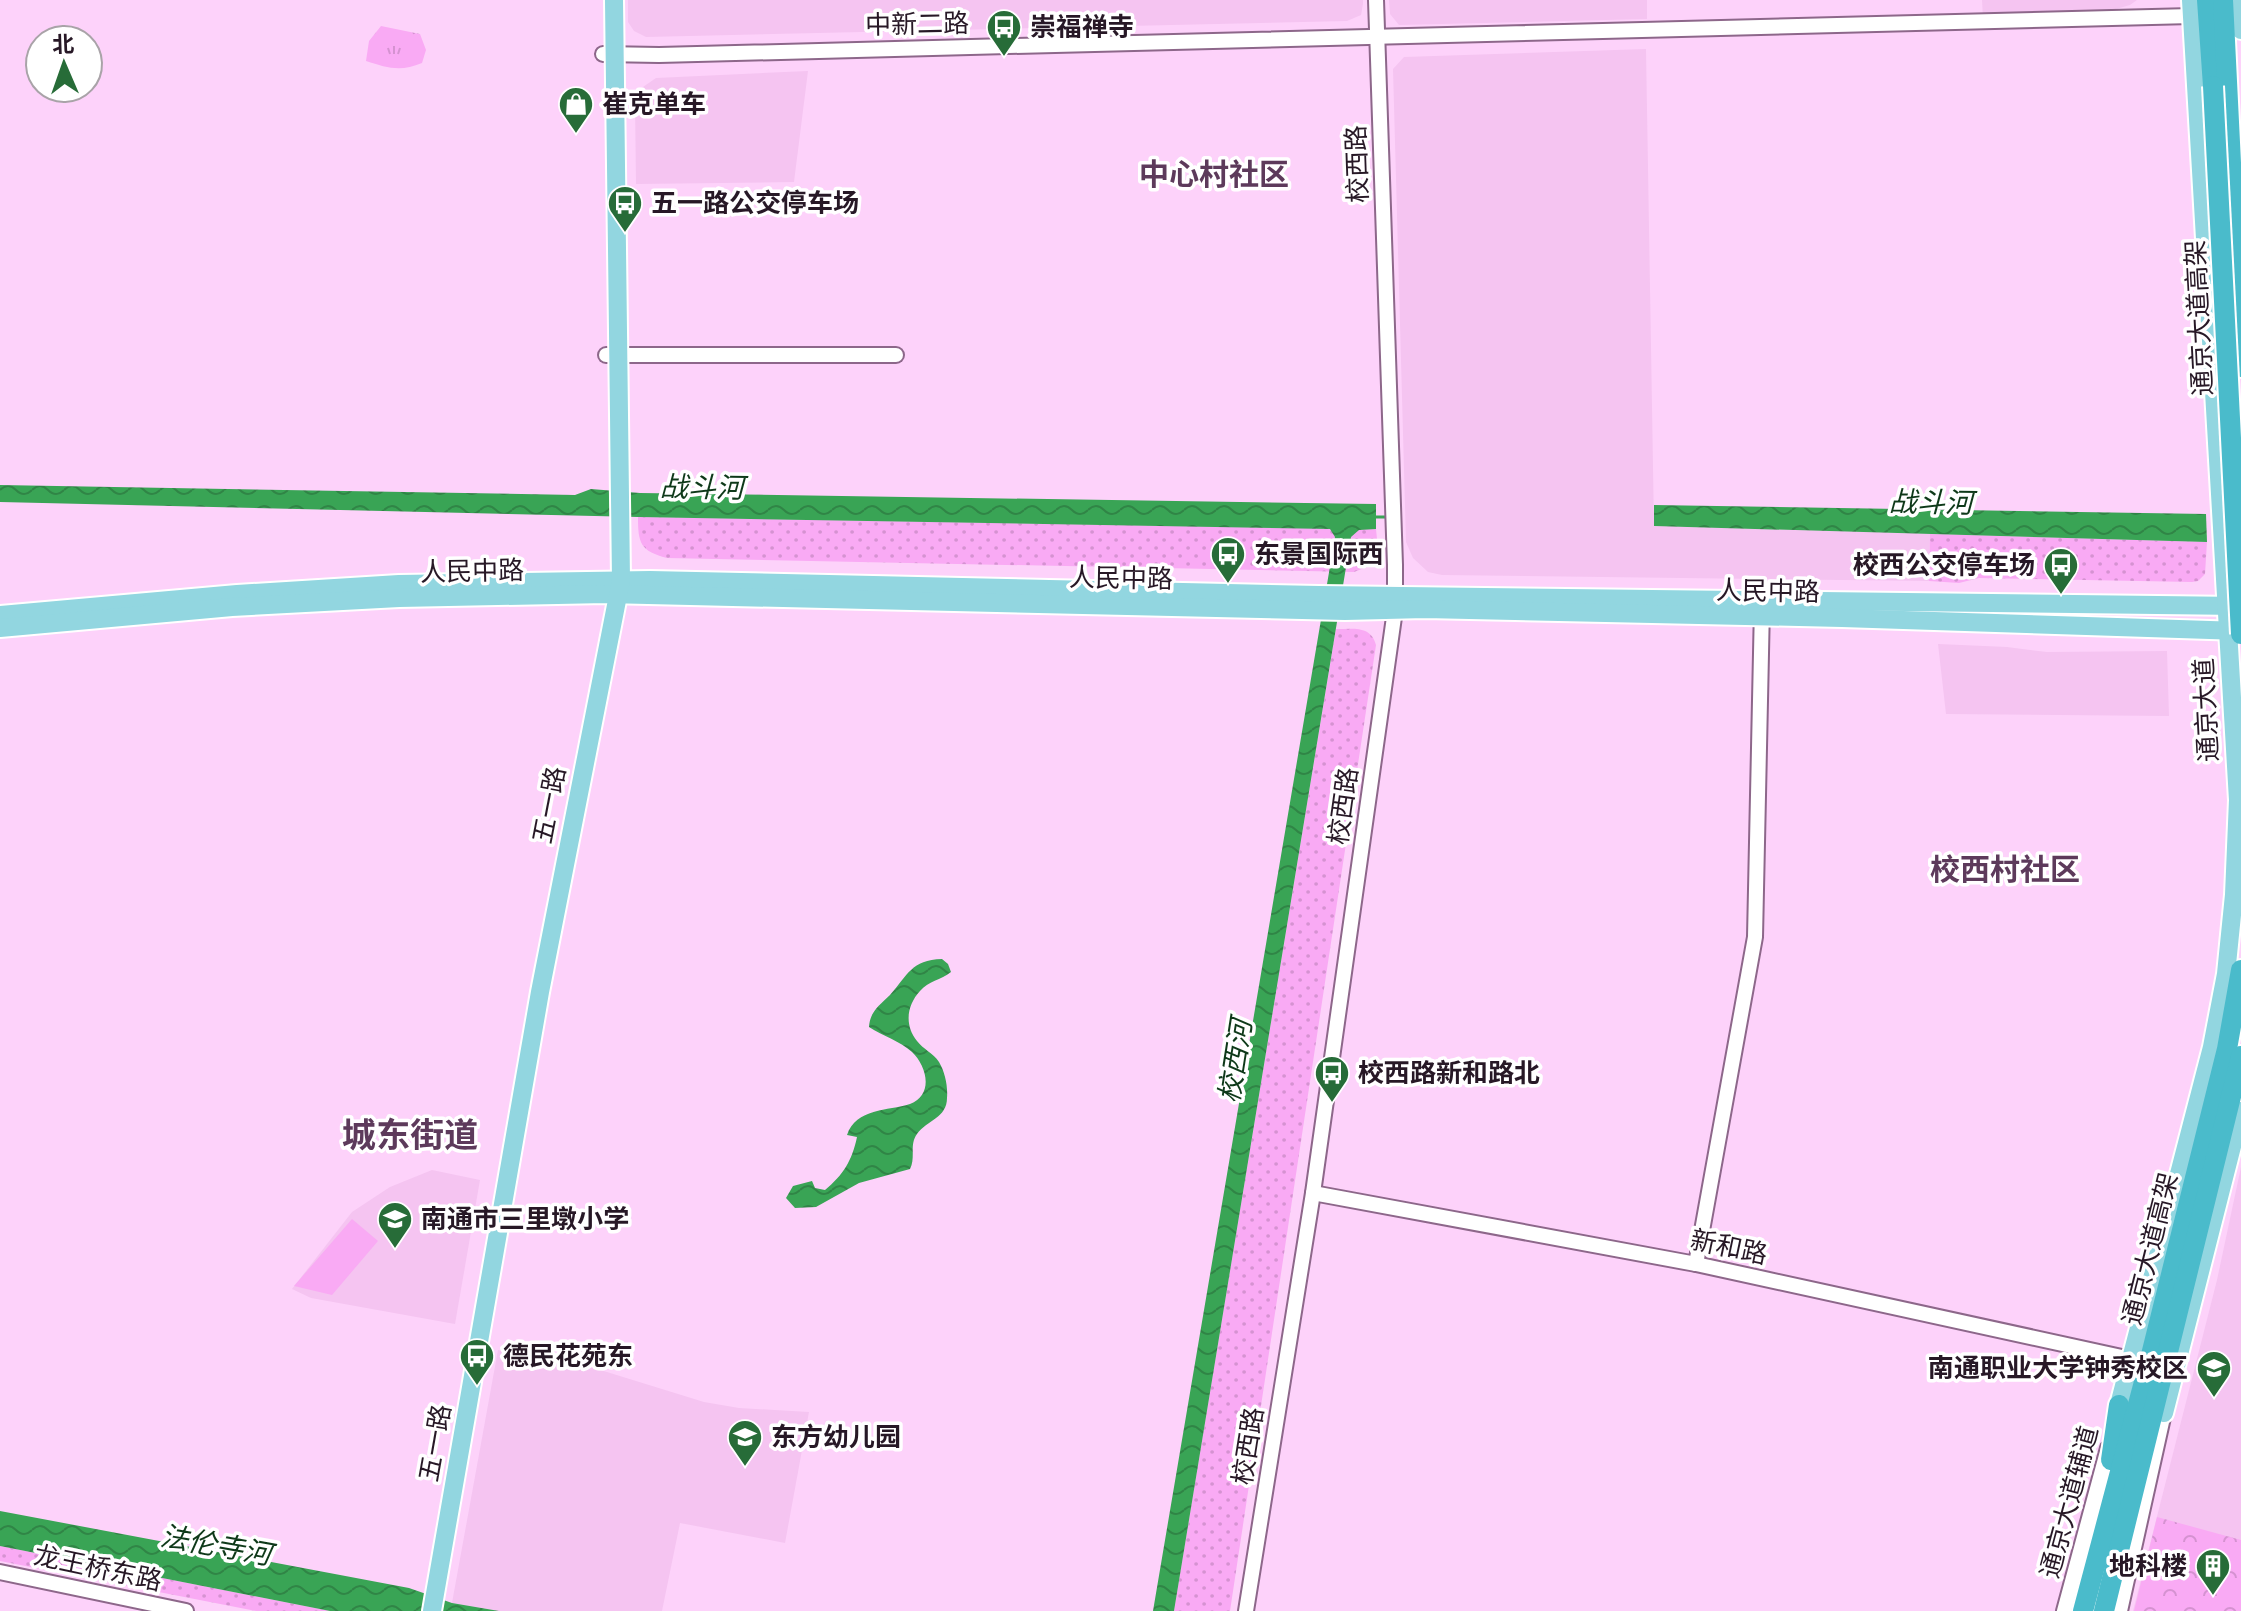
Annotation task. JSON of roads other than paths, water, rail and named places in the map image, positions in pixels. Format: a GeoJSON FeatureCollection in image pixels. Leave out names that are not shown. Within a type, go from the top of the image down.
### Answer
{"type":"FeatureCollection","features":[{"type":"Feature","properties":{"kind":"highway","name":"通京大道高架"},"geometry":{"type":"LineString","coordinates":[[2207,0],[2220,86],[2241,367]]}},
{"type":"Feature","properties":{"kind":"highway","name":"通京大道高架"},"geometry":{"type":"LineString","coordinates":[[2223,0],[2220,86],[2236,632]]}},
{"type":"Feature","properties":{"kind":"highway","name":"通京大道高架"},"geometry":{"type":"LineString","coordinates":[[2122,1540],[2227,1049],[2241,970]]}},
{"type":"Feature","properties":{"kind":"highway","name":"通京大道高架"},"geometry":{"type":"LineString","coordinates":[[2101,1540],[2241,1056]]}},
{"type":"Feature","properties":{"kind":"highway"},"geometry":{"type":"LineString","coordinates":[[2083,1611],[2101,1540],[2119,1405]]}},
{"type":"Feature","properties":{"kind":"highway"},"geometry":{"type":"LineString","coordinates":[[2104,1611],[2122,1540],[2164,1413]]}},
{"type":"Feature","properties":{"kind":"main road","name":"五一路"},"geometry":{"type":"LineString","coordinates":[[421,1611],[430,1599],[613,587],[615,489],[609,54],[602,0]]}},
{"type":"Feature","properties":{"kind":"main road","name":"五一路"},"geometry":{"type":"LineString","coordinates":[[614,0],[609,54],[606,355],[615,489]]}},
{"type":"Feature","properties":{"kind":"main road"},"geometry":{"type":"LineString","coordinates":[[2239,0],[2241,30]]}},
{"type":"Feature","properties":{"kind":"main road","name":"通京大道"},"geometry":{"type":"LineString","coordinates":[[2119,1405],[2212,1047],[2226,974],[2235,879],[2238,800],[2236,632],[2192,8]]}},
{"type":"Feature","properties":{"kind":"main road","name":"人民中路"},"geometry":{"type":"LineString","coordinates":[[0,615],[251,593],[399,584],[1762,610],[2234,606]]}},
{"type":"Feature","properties":{"kind":"main road","name":"人民中路"},"geometry":{"type":"LineString","coordinates":[[0,628],[232,607],[613,587]]}},
{"type":"Feature","properties":{"kind":"main road","name":"人民中路"},"geometry":{"type":"LineString","coordinates":[[1762,610],[2236,632]]}},
{"type":"Feature","properties":{"kind":"main road"},"geometry":{"type":"LineString","coordinates":[[2164,1413],[2241,1111]]}},
{"type":"Feature","properties":{"kind":"street","name":"校西路"},"geometry":{"type":"LineString","coordinates":[[1246,1611],[1313,1193],[1395,602],[1376,0]]}},
{"type":"Feature","properties":{"kind":"street","name":"中新二路"},"geometry":{"type":"LineString","coordinates":[[609,54],[1376,36],[2192,8]]}},
{"type":"Feature","properties":{"kind":"street"},"geometry":{"type":"LineString","coordinates":[[606,355],[896,355]]}},
{"type":"Feature","properties":{"kind":"street"},"geometry":{"type":"LineString","coordinates":[[1696,1264],[1755,937],[1762,610]]}},
{"type":"Feature","properties":{"kind":"street","name":"新和路"},"geometry":{"type":"LineString","coordinates":[[1313,1193],[1696,1264],[2131,1359]]}},
{"type":"Feature","properties":{"kind":"street","name":"通京大道辅道"},"geometry":{"type":"LineString","coordinates":[[2064,1611],[2119,1405]]}},
{"type":"Feature","properties":{"kind":"street"},"geometry":{"type":"LineString","coordinates":[[2120,1611],[2164,1413]]}},
{"type":"Feature","properties":{"kind":"street","name":"龙王桥东路"},"geometry":{"type":"LineString","coordinates":[[0,1572],[144,1606],[186,1611]]}},
{"type":"Feature","properties":{"kind":"water"},"geometry":{"type":"Polygon","coordinates":[[[0,485],[575,495],[591,489],[640,493],[1376,504],[1376,529],[1359,530],[1351,537],[1174,1611],[1153,1611],[1335,537],[1330,529],[0,502],[0,485]]]}},
{"type":"Feature","properties":{"kind":"water"},"geometry":{"type":"Polygon","coordinates":[[[1654,505],[2206,514],[2207,542],[1654,526],[1654,505]]]}},
{"type":"Feature","properties":{"kind":"water"},"geometry":{"type":"Polygon","coordinates":[[[942,959],[951,972],[920,991],[912,1002],[909,1022],[917,1041],[941,1066],[946,1084],[946,1105],[915,1138],[910,1169],[859,1183],[816,1207],[795,1208],[786,1198],[793,1186],[812,1181],[815,1188],[825,1190],[842,1173],[857,1137],[847,1135],[851,1126],[865,1115],[910,1104],[923,1094],[926,1080],[917,1058],[902,1045],[869,1027],[876,1009],[911,970],[923,962],[942,959]]]}},
{"type":"Feature","properties":{"kind":"water"},"geometry":{"type":"Polygon","coordinates":[[[0,1511],[409,1588],[452,1603],[499,1611],[330,1611],[0,1546],[0,1511]]]}},
{"type":"Feature","properties":{"kind":"waterway","name":"战斗河"},"geometry":{"type":"LineString","coordinates":[[1372,517],[1388,517]]}},
{"type":"Feature","properties":{"kind":"place","name":"崇福禅寺"},"geometry":{"type":"Point","coordinates":[1004,58]}},
{"type":"Feature","properties":{"kind":"place","name":"崔克单车"},"geometry":{"type":"Point","coordinates":[576,135]}},
{"type":"Feature","properties":{"kind":"place","name":"五一路公交停车场"},"geometry":{"type":"Point","coordinates":[625,234]}},
{"type":"Feature","properties":{"kind":"place","name":"东景国际西"},"geometry":{"type":"Point","coordinates":[1228,585]}},
{"type":"Feature","properties":{"kind":"place","name":"校西公交停车场"},"geometry":{"type":"Point","coordinates":[2061,596]}},
{"type":"Feature","properties":{"kind":"place","name":"校西路新和路北"},"geometry":{"type":"Point","coordinates":[1332,1104]}},
{"type":"Feature","properties":{"kind":"place","name":"南通市三里墩小学"},"geometry":{"type":"Point","coordinates":[395,1250]}},
{"type":"Feature","properties":{"kind":"place","name":"德民花苑东"},"geometry":{"type":"Point","coordinates":[477,1387]}},
{"type":"Feature","properties":{"kind":"place","name":"南通职业大学钟秀校区"},"geometry":{"type":"Point","coordinates":[2214,1399]}},
{"type":"Feature","properties":{"kind":"place","name":"东方幼儿园"},"geometry":{"type":"Point","coordinates":[745,1468]}},
{"type":"Feature","properties":{"kind":"place","name":"地科楼"},"geometry":{"type":"Point","coordinates":[2213,1597]}},
{"type":"Feature","properties":{"kind":"district","name":"中心村社区"},"geometry":{"type":"Point","coordinates":[1214,175]}},
{"type":"Feature","properties":{"kind":"district","name":"校西村社区"},"geometry":{"type":"Point","coordinates":[2005,870]}},
{"type":"Feature","properties":{"kind":"district","name":"城东街道"},"geometry":{"type":"Point","coordinates":[410,1135]}},
{"type":"Feature","properties":{"kind":"water label","name":"校西河"},"geometry":{"type":"Point","coordinates":[1235,1061]}},
{"type":"Feature","properties":{"kind":"water label","name":"法伦寺河"},"geometry":{"type":"Point","coordinates":[216,1545]}}]}
